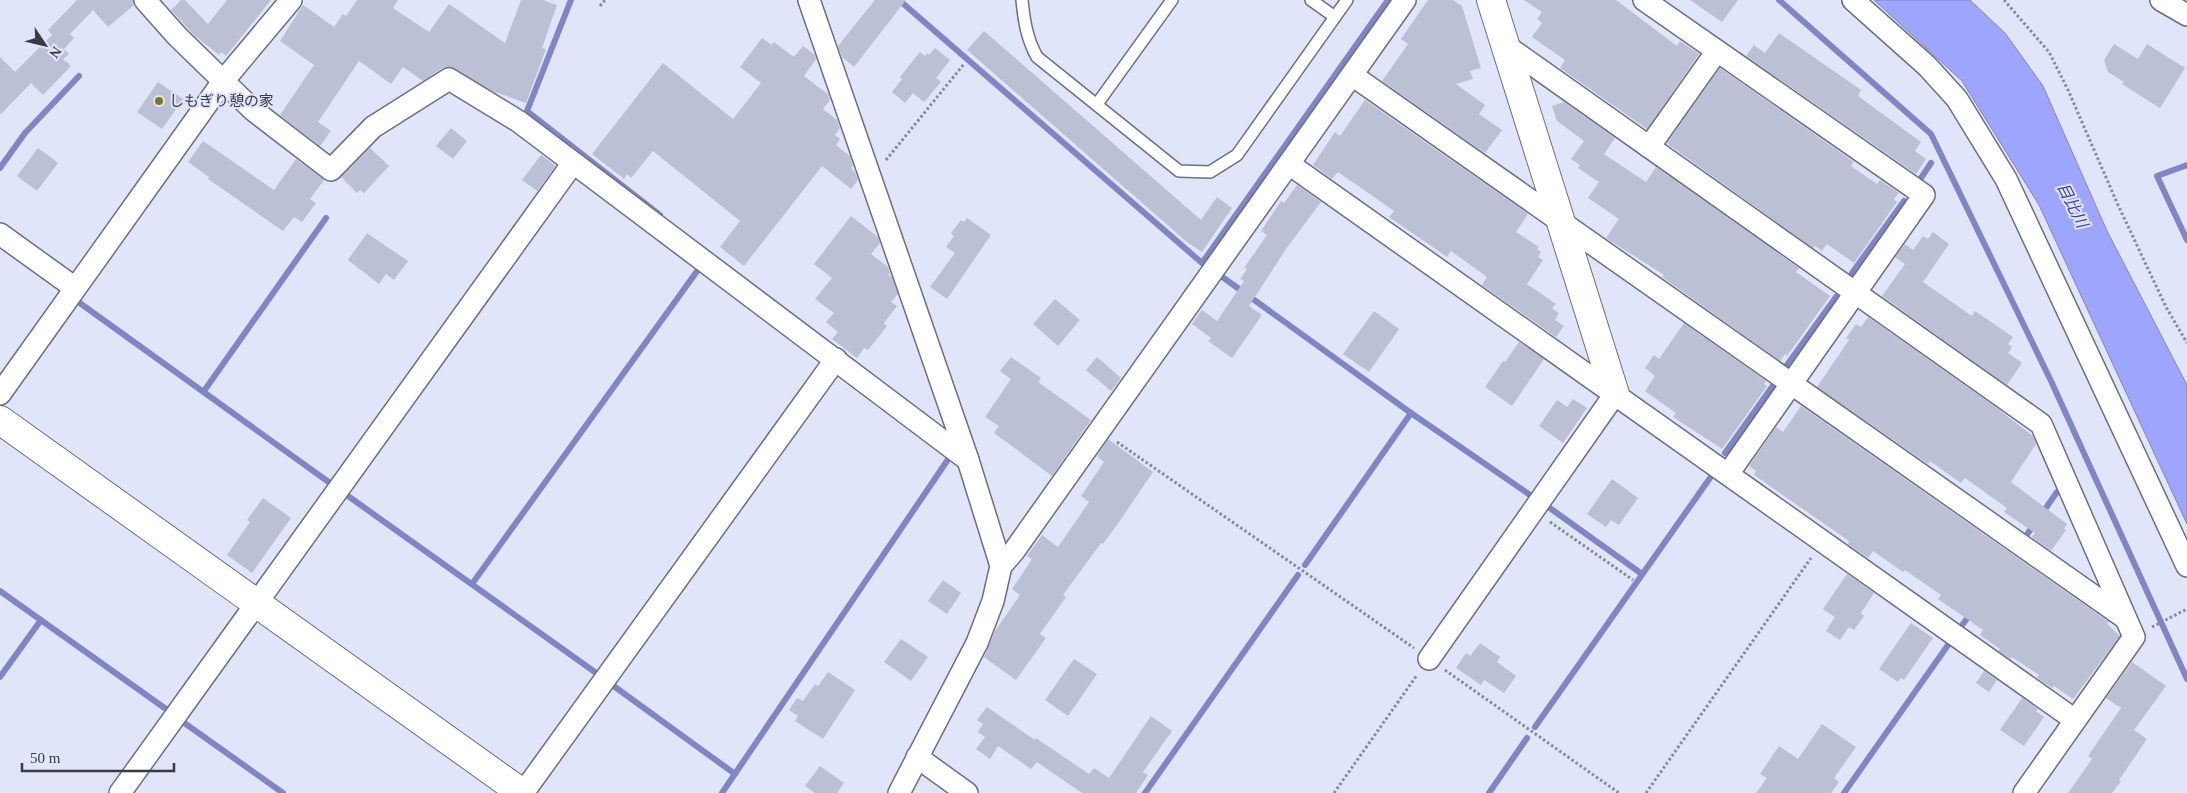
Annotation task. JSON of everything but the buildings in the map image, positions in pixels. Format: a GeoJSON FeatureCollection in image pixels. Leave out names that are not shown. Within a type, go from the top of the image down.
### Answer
{"type":"FeatureCollection","features":[{"type":"Feature","properties":{"kind":"street"},"geometry":{"type":"LineString","coordinates":[[145,0],[177,36],[254,110],[331,170],[373,127],[449,79],[518,121],[968,460]]}},
{"type":"Feature","properties":{"kind":"street"},"geometry":{"type":"LineString","coordinates":[[0,394],[224,80],[291,0]]}},
{"type":"Feature","properties":{"kind":"street"},"geometry":{"type":"LineString","coordinates":[[809,0],[968,460],[1001,566]]}},
{"type":"Feature","properties":{"kind":"street"},"geometry":{"type":"LineString","coordinates":[[899,793],[977,643],[993,601],[1001,566],[1014,551],[1405,0]]}},
{"type":"Feature","properties":{"kind":"street"},"geometry":{"type":"LineString","coordinates":[[1490,0],[1615,394]]}},
{"type":"Feature","properties":{"kind":"street"},"geometry":{"type":"LineString","coordinates":[[1644,0],[1924,195],[1728,474]]}},
{"type":"Feature","properties":{"kind":"street"},"geometry":{"type":"LineString","coordinates":[[1853,0],[1927,66],[1956,98],[2006,178],[2187,566]]}},
{"type":"Feature","properties":{"kind":"street"},"geometry":{"type":"LineString","coordinates":[[2161,0],[2187,15]]}},
{"type":"Feature","properties":{"kind":"street"},"geometry":{"type":"LineString","coordinates":[[1505,45],[2041,424],[2134,637],[2024,793]]}},
{"type":"Feature","properties":{"kind":"street"},"geometry":{"type":"LineString","coordinates":[[1649,148],[1717,51]]}},
{"type":"Feature","properties":{"kind":"street"},"geometry":{"type":"LineString","coordinates":[[1352,76],[2126,618]]}},
{"type":"Feature","properties":{"kind":"street"},"geometry":{"type":"LineString","coordinates":[[120,793],[573,163]]}},
{"type":"Feature","properties":{"kind":"street"},"geometry":{"type":"LineString","coordinates":[[1289,164],[2075,720]]}},
{"type":"Feature","properties":{"kind":"street"},"geometry":{"type":"LineString","coordinates":[[0,234],[75,288]]}},
{"type":"Feature","properties":{"kind":"street"},"geometry":{"type":"LineString","coordinates":[[0,420],[523,793],[836,359]]}},
{"type":"Feature","properties":{"kind":"street"},"geometry":{"type":"LineString","coordinates":[[1429,659],[1615,394]]}},
{"type":"Feature","properties":{"kind":"street"},"geometry":{"type":"LineString","coordinates":[[917,758],[967,793]]}},
{"type":"Feature","properties":{"kind":"lane"},"geometry":{"type":"LineString","coordinates":[[1022,0],[1024,22],[1037,57],[1179,171],[1210,172],[1237,155],[1347,0]]}},
{"type":"Feature","properties":{"kind":"lane"},"geometry":{"type":"LineString","coordinates":[[1097,104],[1172,0]]}},
{"type":"Feature","properties":{"kind":"lane"},"geometry":{"type":"LineString","coordinates":[[1311,0],[1335,17]]}},
{"type":"Feature","properties":{"kind":"path"},"geometry":{"type":"LineString","coordinates":[[600,6],[605,0]]}},
{"type":"Feature","properties":{"kind":"path"},"geometry":{"type":"LineString","coordinates":[[2004,0],[2049,52],[2166,307],[2187,343]]}},
{"type":"Feature","properties":{"kind":"path"},"geometry":{"type":"LineString","coordinates":[[871,179],[964,64]]}},
{"type":"Feature","properties":{"kind":"path"},"geometry":{"type":"LineString","coordinates":[[1100,430],[1619,793]]}},
{"type":"Feature","properties":{"kind":"path"},"geometry":{"type":"LineString","coordinates":[[1534,510],[1633,580]]}},
{"type":"Feature","properties":{"kind":"path"},"geometry":{"type":"LineString","coordinates":[[1646,793],[1823,542]]}},
{"type":"Feature","properties":{"kind":"path"},"geometry":{"type":"LineString","coordinates":[[2154,626],[2187,609]]}},
{"type":"Feature","properties":{"kind":"path"},"geometry":{"type":"LineString","coordinates":[[1334,793],[1429,659]]}},
{"type":"Feature","properties":{"kind":"water","name":"目比川"},"geometry":{"type":"Polygon","coordinates":[[[1874,0],[1970,0],[2005,33],[2043,86],[2107,231],[2187,385],[2187,524],[2039,205],[1962,81],[1874,0]]]}},
{"type":"Feature","properties":{"kind":"waterway"},"geometry":{"type":"LineString","coordinates":[[571,0],[527,111],[660,215]]}},
{"type":"Feature","properties":{"kind":"waterway"},"geometry":{"type":"LineString","coordinates":[[899,0],[1202,263],[1388,0]]}},
{"type":"Feature","properties":{"kind":"waterway"},"geometry":{"type":"LineString","coordinates":[[1779,0],[1931,134],[2051,381],[2187,679]]}},
{"type":"Feature","properties":{"kind":"waterway"},"geometry":{"type":"LineString","coordinates":[[0,168],[25,133],[79,76]]}},
{"type":"Feature","properties":{"kind":"waterway"},"geometry":{"type":"LineString","coordinates":[[1921,178],[1931,163]]}},
{"type":"Feature","properties":{"kind":"waterway"},"geometry":{"type":"LineString","coordinates":[[2187,165],[2157,176],[2187,240]]}},
{"type":"Feature","properties":{"kind":"waterway"},"geometry":{"type":"LineString","coordinates":[[1852,273],[1904,201]]}},
{"type":"Feature","properties":{"kind":"waterway"},"geometry":{"type":"LineString","coordinates":[[204,391],[326,218]]}},
{"type":"Feature","properties":{"kind":"waterway"},"geometry":{"type":"LineString","coordinates":[[472,584],[700,267]]}},
{"type":"Feature","properties":{"kind":"waterway"},"geometry":{"type":"LineString","coordinates":[[1221,276],[1411,413],[1305,565]]}},
{"type":"Feature","properties":{"kind":"waterway"},"geometry":{"type":"LineString","coordinates":[[1787,365],[1836,297]]}},
{"type":"Feature","properties":{"kind":"waterway"},"geometry":{"type":"LineString","coordinates":[[77,301],[330,483]]}},
{"type":"Feature","properties":{"kind":"waterway"},"geometry":{"type":"LineString","coordinates":[[1725,453],[1772,387]]}},
{"type":"Feature","properties":{"kind":"waterway"},"geometry":{"type":"LineString","coordinates":[[1411,413],[1533,497]]}},
{"type":"Feature","properties":{"kind":"waterway"},"geometry":{"type":"LineString","coordinates":[[722,793],[949,458]]}},
{"type":"Feature","properties":{"kind":"waterway"},"geometry":{"type":"LineString","coordinates":[[1535,727],[1710,478]]}},
{"type":"Feature","properties":{"kind":"waterway"},"geometry":{"type":"LineString","coordinates":[[2041,515],[2057,492]]}},
{"type":"Feature","properties":{"kind":"waterway"},"geometry":{"type":"LineString","coordinates":[[348,496],[599,675]]}},
{"type":"Feature","properties":{"kind":"waterway"},"geometry":{"type":"LineString","coordinates":[[1547,506],[1642,574]]}},
{"type":"Feature","properties":{"kind":"waterway"},"geometry":{"type":"LineString","coordinates":[[2026,536],[2035,523]]}},
{"type":"Feature","properties":{"kind":"waterway"},"geometry":{"type":"LineString","coordinates":[[1145,793],[1298,575]]}},
{"type":"Feature","properties":{"kind":"waterway"},"geometry":{"type":"LineString","coordinates":[[0,591],[166,709]]}},
{"type":"Feature","properties":{"kind":"waterway"},"geometry":{"type":"LineString","coordinates":[[1963,624],[1971,613]]}},
{"type":"Feature","properties":{"kind":"waterway"},"geometry":{"type":"LineString","coordinates":[[0,677],[41,620]]}},
{"type":"Feature","properties":{"kind":"waterway"},"geometry":{"type":"LineString","coordinates":[[1844,793],[1948,645]]}},
{"type":"Feature","properties":{"kind":"waterway"},"geometry":{"type":"LineString","coordinates":[[615,687],[735,774]]}},
{"type":"Feature","properties":{"kind":"waterway"},"geometry":{"type":"LineString","coordinates":[[183,722],[283,793]]}},
{"type":"Feature","properties":{"kind":"waterway"},"geometry":{"type":"LineString","coordinates":[[1489,793],[1527,738]]}},
{"type":"Feature","properties":{"kind":"place","name":"しもぎり憩の家"},"geometry":{"type":"Point","coordinates":[159,101]}}]}
